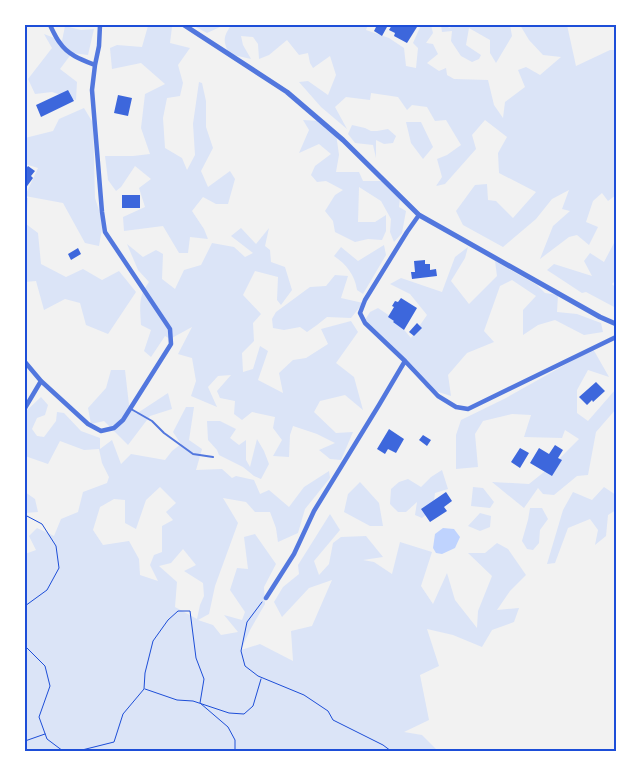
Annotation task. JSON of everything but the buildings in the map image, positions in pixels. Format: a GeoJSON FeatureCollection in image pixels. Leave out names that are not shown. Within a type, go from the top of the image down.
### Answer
{"type":"FeatureCollection","features":[{"type":"Feature","properties":{"kind":"street"},"geometry":{"type":"LineString","coordinates":[[50,25],[65,49],[94,65]]}},
{"type":"Feature","properties":{"kind":"street"},"geometry":{"type":"LineString","coordinates":[[25,362],[41,381],[88,424],[101,431],[114,428],[123,420],[171,344],[170,329],[105,232],[92,90],[94,65],[100,46],[100,25]]}},
{"type":"Feature","properties":{"kind":"street"},"geometry":{"type":"LineString","coordinates":[[184,25],[287,92],[343,140],[419,215],[600,317],[616,324]]}},
{"type":"Feature","properties":{"kind":"street"},"geometry":{"type":"LineString","coordinates":[[419,215],[406,232],[365,300],[360,313],[365,322],[438,396],[456,407],[468,410],[616,337]]}},
{"type":"Feature","properties":{"kind":"street"},"geometry":{"type":"LineString","coordinates":[[266,598],[294,554],[314,511],[405,361]]}},
{"type":"Feature","properties":{"kind":"street"},"geometry":{"type":"LineString","coordinates":[[25,408],[41,381]]}},
{"type":"Feature","properties":{"kind":"lane"},"geometry":{"type":"LineString","coordinates":[[130,408],[152,422],[193,454],[213,457]]}},
{"type":"Feature","properties":{"kind":"path"},"geometry":{"type":"LineString","coordinates":[[25,515],[42,524],[56,546],[59,568],[47,590],[25,606]]}},
{"type":"Feature","properties":{"kind":"path"},"geometry":{"type":"LineString","coordinates":[[266,598],[247,622],[241,651],[245,666],[262,678],[304,695],[328,711],[333,720],[383,745],[391,751]]}},
{"type":"Feature","properties":{"kind":"path"},"geometry":{"type":"LineString","coordinates":[[25,646],[45,666],[50,686],[39,717],[45,734],[47,739],[64,751],[82,750],[114,742],[123,714],[144,689],[145,673],[153,641],[168,620],[178,611],[190,611],[196,658],[204,679],[200,703]]}},
{"type":"Feature","properties":{"kind":"path"},"geometry":{"type":"LineString","coordinates":[[144,689],[177,700],[200,703],[229,714],[244,714],[252,706],[262,678]]}},
{"type":"Feature","properties":{"kind":"path"},"geometry":{"type":"LineString","coordinates":[[200,703],[228,727],[235,740],[235,751]]}},
{"type":"Feature","properties":{"kind":"path"},"geometry":{"type":"LineString","coordinates":[[25,742],[45,734]]}},
{"type":"Feature","properties":{"kind":"path"},"geometry":{"type":"LineString","coordinates":[[383,745],[384,751]]}},
{"type":"Feature","properties":{"kind":"shaded area"},"geometry":{"type":"Polygon","coordinates":[[[146,25],[170,25],[172,27],[170,43],[190,48],[178,65],[183,83],[180,96],[167,98],[163,118],[165,148],[182,158],[187,170],[195,155],[193,124],[199,82],[202,83],[206,101],[206,127],[213,148],[201,171],[208,187],[230,171],[235,179],[228,204],[216,204],[203,197],[192,211],[208,239],[190,237],[188,253],[179,253],[163,226],[124,231],[123,217],[145,207],[139,188],[151,179],[135,166],[121,187],[116,191],[108,180],[105,156],[150,154],[141,128],[145,94],[165,84],[141,63],[112,69],[110,48],[117,45],[142,47],[148,26],[146,25]]]}},
{"type":"Feature","properties":{"kind":"shaded area"},"geometry":{"type":"Polygon","coordinates":[[[196,25],[219,25],[220,27],[207,33],[196,27],[196,25]]]}},
{"type":"Feature","properties":{"kind":"shaded area"},"geometry":{"type":"Polygon","coordinates":[[[231,25],[368,25],[366,30],[389,38],[404,48],[406,66],[416,68],[418,48],[413,43],[421,25],[431,25],[433,33],[426,43],[433,44],[438,54],[427,63],[439,71],[446,68],[447,75],[454,79],[488,80],[494,105],[503,118],[505,102],[525,87],[518,70],[526,67],[540,75],[561,57],[543,55],[529,40],[520,25],[567,25],[576,66],[610,50],[616,50],[616,195],[608,201],[602,193],[593,201],[586,222],[598,227],[589,245],[577,235],[569,237],[540,259],[553,226],[570,211],[562,209],[569,190],[552,199],[536,219],[503,247],[463,225],[456,211],[475,185],[487,184],[488,200],[496,201],[513,218],[536,192],[499,173],[498,153],[507,137],[485,120],[472,135],[476,149],[445,184],[436,186],[442,177],[437,159],[447,155],[461,145],[446,120],[435,121],[427,107],[412,105],[407,110],[398,97],[371,93],[370,100],[346,97],[335,107],[347,129],[321,107],[299,82],[308,81],[328,95],[336,75],[330,56],[313,68],[308,53],[299,55],[287,40],[269,55],[259,59],[258,44],[253,37],[241,36],[243,45],[251,59],[229,54],[225,39],[231,25]]]}},
{"type":"Feature","properties":{"kind":"shaded area"},"geometry":{"type":"Polygon","coordinates":[[[441,25],[447,25],[449,28],[456,25],[510,25],[512,36],[496,63],[490,53],[490,40],[469,28],[466,45],[481,55],[479,59],[472,62],[461,56],[451,41],[452,31],[442,32],[441,25]]]}},
{"type":"Feature","properties":{"kind":"shaded area"},"geometry":{"type":"Polygon","coordinates":[[[65,26],[81,30],[94,29],[88,55],[72,53],[60,69],[77,82],[76,100],[52,92],[35,94],[28,79],[52,48],[44,34],[62,41],[65,26]]]}},
{"type":"Feature","properties":{"kind":"shaded area"},"geometry":{"type":"Polygon","coordinates":[[[84,108],[93,123],[95,198],[103,223],[99,246],[85,243],[63,203],[25,196],[38,168],[25,164],[25,138],[53,131],[59,119],[84,108]]]}},
{"type":"Feature","properties":{"kind":"shaded area"},"geometry":{"type":"Polygon","coordinates":[[[303,120],[320,121],[336,134],[339,155],[336,172],[359,172],[363,181],[382,181],[400,198],[399,207],[406,211],[402,233],[394,242],[390,232],[391,219],[381,201],[359,187],[358,222],[375,222],[386,215],[386,231],[382,240],[368,239],[355,242],[335,232],[333,221],[325,211],[335,195],[343,190],[326,181],[317,182],[311,175],[315,166],[331,154],[319,144],[299,153],[309,130],[303,120]]]}},
{"type":"Feature","properties":{"kind":"shaded area"},"geometry":{"type":"Polygon","coordinates":[[[406,122],[421,122],[433,147],[423,159],[411,143],[406,122]]]}},
{"type":"Feature","properties":{"kind":"shaded area"},"geometry":{"type":"Polygon","coordinates":[[[352,125],[371,131],[388,129],[396,136],[393,143],[384,144],[376,140],[376,158],[373,145],[355,143],[348,134],[352,125]]]}},
{"type":"Feature","properties":{"kind":"shaded area"},"geometry":{"type":"Polygon","coordinates":[[[25,198],[28,198],[26,224],[38,233],[41,264],[66,277],[83,269],[102,280],[119,271],[136,292],[108,334],[86,325],[80,303],[65,299],[44,310],[36,281],[25,282],[25,198]]]}},
{"type":"Feature","properties":{"kind":"shaded area"},"geometry":{"type":"Polygon","coordinates":[[[241,228],[256,244],[269,228],[265,246],[270,250],[271,262],[285,267],[292,290],[281,305],[277,300],[278,277],[255,271],[243,295],[261,314],[253,323],[254,341],[242,353],[243,372],[253,369],[260,346],[268,351],[258,380],[283,393],[279,373],[293,360],[306,358],[328,344],[321,329],[351,321],[358,332],[336,363],[354,377],[363,410],[345,395],[320,401],[314,412],[336,433],[353,432],[341,460],[330,459],[319,450],[335,443],[317,434],[293,426],[290,435],[289,457],[273,456],[282,440],[273,428],[275,417],[252,412],[242,420],[234,414],[235,401],[220,398],[217,391],[231,375],[218,376],[208,387],[217,407],[191,396],[196,381],[192,358],[178,354],[192,327],[170,339],[165,336],[151,357],[144,351],[151,330],[141,325],[140,302],[145,287],[149,282],[138,270],[127,244],[143,257],[156,250],[163,254],[162,279],[175,289],[184,270],[201,265],[212,243],[234,247],[245,257],[253,253],[231,236],[241,228]]]}},
{"type":"Feature","properties":{"kind":"shaded area"},"geometry":{"type":"Polygon","coordinates":[[[614,243],[616,246],[616,280],[612,284],[616,288],[616,308],[586,292],[582,293],[547,270],[554,264],[592,276],[584,261],[590,253],[604,262],[614,243]]]}},
{"type":"Feature","properties":{"kind":"shaded area"},"geometry":{"type":"Polygon","coordinates":[[[384,245],[386,255],[363,294],[357,290],[349,270],[334,256],[341,247],[358,261],[384,245]]]}},
{"type":"Feature","properties":{"kind":"shaded area"},"geometry":{"type":"Polygon","coordinates":[[[468,247],[465,258],[451,281],[469,304],[497,276],[495,261],[537,285],[545,293],[558,295],[557,312],[577,314],[601,323],[603,332],[584,335],[555,320],[538,325],[523,335],[523,310],[536,296],[512,280],[500,286],[484,331],[494,342],[467,353],[448,375],[451,396],[426,388],[413,366],[363,323],[370,312],[378,308],[396,320],[411,338],[427,315],[410,294],[390,284],[401,278],[442,292],[455,257],[468,247]]]}},
{"type":"Feature","properties":{"kind":"shaded area"},"geometry":{"type":"Polygon","coordinates":[[[335,275],[348,276],[341,298],[363,303],[351,318],[327,317],[307,332],[300,327],[284,330],[273,328],[272,319],[276,312],[310,287],[326,286],[335,275]]]}},
{"type":"Feature","properties":{"kind":"shaded area"},"geometry":{"type":"Polygon","coordinates":[[[593,349],[609,377],[588,370],[577,390],[577,413],[588,421],[615,390],[616,409],[596,432],[588,475],[577,476],[554,495],[543,494],[538,488],[524,508],[492,482],[529,484],[554,464],[579,439],[565,430],[562,438],[524,437],[531,415],[512,414],[483,421],[475,434],[478,467],[456,469],[456,435],[461,420],[506,398],[593,349]]]}},
{"type":"Feature","properties":{"kind":"shaded area"},"geometry":{"type":"Polygon","coordinates":[[[111,370],[125,370],[129,405],[136,414],[168,393],[172,409],[150,416],[128,445],[104,421],[91,424],[88,408],[106,388],[111,370]]]}},
{"type":"Feature","properties":{"kind":"shaded area"},"geometry":{"type":"Polygon","coordinates":[[[41,397],[48,405],[45,415],[37,418],[32,429],[37,436],[44,437],[56,421],[57,412],[64,413],[81,431],[100,438],[100,449],[112,440],[121,464],[131,454],[165,460],[181,444],[173,432],[186,407],[194,407],[189,440],[202,449],[196,470],[222,469],[232,478],[236,476],[254,480],[260,494],[269,490],[289,507],[304,487],[329,471],[330,478],[305,509],[298,533],[278,542],[276,528],[270,512],[255,512],[246,502],[223,498],[238,523],[215,586],[209,614],[198,620],[213,625],[221,635],[238,632],[224,615],[242,620],[245,612],[230,590],[237,568],[248,569],[244,537],[255,534],[276,564],[264,587],[265,604],[241,650],[260,644],[293,661],[291,631],[312,626],[332,580],[309,588],[282,617],[274,602],[283,587],[299,574],[298,565],[330,514],[340,530],[314,561],[319,575],[329,564],[333,543],[341,537],[366,536],[383,557],[363,560],[374,562],[392,574],[400,542],[432,552],[421,586],[433,604],[447,573],[455,600],[477,628],[478,611],[492,576],[468,553],[485,553],[497,543],[508,549],[526,575],[510,591],[497,610],[519,608],[514,622],[492,630],[482,647],[453,635],[427,629],[439,666],[420,675],[429,720],[404,732],[422,735],[438,751],[25,751],[25,554],[36,550],[29,536],[37,528],[54,536],[61,519],[78,512],[83,492],[107,483],[109,477],[102,463],[99,449],[84,450],[60,441],[48,464],[25,456],[25,412],[41,397]],[[160,487],[146,500],[136,529],[125,523],[125,500],[114,499],[100,507],[93,530],[103,545],[129,541],[139,559],[140,575],[158,581],[150,565],[154,555],[162,552],[162,526],[173,520],[166,512],[176,503],[160,487]],[[183,549],[171,563],[159,566],[177,582],[175,607],[197,619],[204,596],[203,583],[184,571],[196,565],[183,549]]]}},
{"type":"Feature","properties":{"kind":"shaded area"},"geometry":{"type":"Polygon","coordinates":[[[207,421],[220,421],[236,429],[230,438],[239,445],[246,440],[246,460],[250,467],[257,439],[269,464],[261,479],[219,455],[208,440],[207,421]]]}},
{"type":"Feature","properties":{"kind":"shaded area"},"geometry":{"type":"Polygon","coordinates":[[[442,470],[448,489],[435,493],[433,509],[422,518],[415,515],[417,502],[406,512],[398,512],[390,504],[391,489],[399,482],[408,479],[421,487],[442,470]]]}},
{"type":"Feature","properties":{"kind":"shaded area"},"geometry":{"type":"Polygon","coordinates":[[[360,482],[379,503],[383,526],[370,526],[344,512],[348,494],[360,482]]]}},
{"type":"Feature","properties":{"kind":"shaded area"},"geometry":{"type":"Polygon","coordinates":[[[473,487],[483,488],[494,502],[490,508],[471,506],[473,487]]]}},
{"type":"Feature","properties":{"kind":"shaded area"},"geometry":{"type":"Polygon","coordinates":[[[604,487],[616,495],[616,510],[608,515],[606,536],[595,545],[598,530],[590,519],[568,528],[555,563],[547,564],[563,510],[573,492],[592,500],[604,487]]]}},
{"type":"Feature","properties":{"kind":"shaded area"},"geometry":{"type":"Polygon","coordinates":[[[25,492],[35,499],[38,512],[25,513],[25,492]]]}},
{"type":"Feature","properties":{"kind":"shaded area"},"geometry":{"type":"Polygon","coordinates":[[[530,508],[542,508],[548,519],[540,530],[539,543],[533,550],[527,549],[522,541],[530,508]]]}},
{"type":"Feature","properties":{"kind":"shaded area"},"geometry":{"type":"Polygon","coordinates":[[[480,513],[491,516],[490,527],[480,531],[468,526],[480,513]]]}},
{"type":"Feature","properties":{"kind":"water"},"geometry":{"type":"Polygon","coordinates":[[[443,528],[454,529],[460,537],[455,548],[442,554],[436,553],[433,548],[435,534],[443,528]]]}}]}
